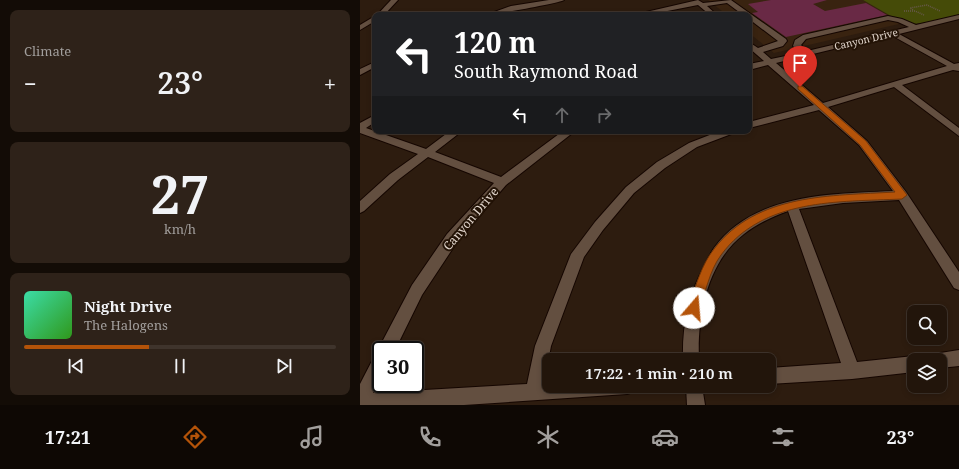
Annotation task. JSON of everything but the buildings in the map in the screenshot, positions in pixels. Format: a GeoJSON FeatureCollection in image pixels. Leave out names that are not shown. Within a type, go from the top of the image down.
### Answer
{"type":"FeatureCollection","features":[{"type":"Feature","properties":{"kind":"street"},"geometry":{"type":"LineString","coordinates":[[383,12],[397,0]]}},
{"type":"Feature","properties":{"kind":"street"},"geometry":{"type":"LineString","coordinates":[[498,12],[511,8],[561,0]]}},
{"type":"Feature","properties":{"kind":"street"},"geometry":{"type":"LineString","coordinates":[[652,12],[700,3],[728,0],[743,12]]}},
{"type":"Feature","properties":{"kind":"street"},"geometry":{"type":"LineString","coordinates":[[700,3],[710,12]]}},
{"type":"Feature","properties":{"kind":"street","name":"Canyon Drive"},"geometry":{"type":"LineString","coordinates":[[752,66],[959,17]]}},
{"type":"Feature","properties":{"kind":"street"},"geometry":{"type":"LineString","coordinates":[[805,53],[797,46],[798,42],[803,38],[888,18],[900,20],[915,27]]}},
{"type":"Feature","properties":{"kind":"street"},"geometry":{"type":"LineString","coordinates":[[752,19],[783,41],[780,44],[756,50]]}},
{"type":"Feature","properties":{"kind":"street"},"geometry":{"type":"LineString","coordinates":[[360,28],[372,20]]}},
{"type":"Feature","properties":{"kind":"street"},"geometry":{"type":"LineString","coordinates":[[892,32],[957,67]]}},
{"type":"Feature","properties":{"kind":"street"},"geometry":{"type":"LineString","coordinates":[[752,47],[863,143],[902,195],[959,284]]}},
{"type":"Feature","properties":{"kind":"street"},"geometry":{"type":"LineString","coordinates":[[360,72],[372,66]]}},
{"type":"Feature","properties":{"kind":"street"},"geometry":{"type":"LineString","coordinates":[[752,124],[822,106],[957,67]]}},
{"type":"Feature","properties":{"kind":"street"},"geometry":{"type":"LineString","coordinates":[[895,84],[959,133]]}},
{"type":"Feature","properties":{"kind":"street"},"geometry":{"type":"LineString","coordinates":[[360,128],[372,120]]}},
{"type":"Feature","properties":{"kind":"street"},"geometry":{"type":"LineString","coordinates":[[360,128],[372,133]]}},
{"type":"Feature","properties":{"kind":"street"},"geometry":{"type":"LineString","coordinates":[[376,134],[485,174],[502,182]]}},
{"type":"Feature","properties":{"kind":"street"},"geometry":{"type":"LineString","coordinates":[[360,208],[426,153],[453,134]]}},
{"type":"Feature","properties":{"kind":"street","name":"Canyon Drive"},"geometry":{"type":"LineString","coordinates":[[392,341],[417,290],[452,238],[502,182],[566,134]]}},
{"type":"Feature","properties":{"kind":"street"},"geometry":{"type":"LineString","coordinates":[[534,392],[543,346],[575,262],[582,249],[630,190],[661,165],[693,145],[722,134]]}},
{"type":"Feature","properties":{"kind":"street"},"geometry":{"type":"LineString","coordinates":[[691,353],[690,342],[694,308],[703,282],[716,253],[733,235],[753,220],[792,205],[816,200],[902,195]]}},
{"type":"Feature","properties":{"kind":"street"},"geometry":{"type":"LineString","coordinates":[[792,205],[852,371]]}},
{"type":"Feature","properties":{"kind":"street"},"geometry":{"type":"LineString","coordinates":[[947,359],[959,358]]}},
{"type":"Feature","properties":{"kind":"street"},"geometry":{"type":"LineString","coordinates":[[776,376],[852,371],[907,365]]}},
{"type":"Feature","properties":{"kind":"street"},"geometry":{"type":"LineString","coordinates":[[360,403],[372,379]]}},
{"type":"Feature","properties":{"kind":"street"},"geometry":{"type":"LineString","coordinates":[[360,403],[542,391]]}},
{"type":"Feature","properties":{"kind":"street"},"geometry":{"type":"LineString","coordinates":[[695,393],[696,405]]}},
{"type":"Feature","properties":{"kind":"path"},"geometry":{"type":"LineString","coordinates":[[926,16],[910,8],[927,5],[942,13]]}},
{"type":"Feature","properties":{"kind":"shaded area"},"geometry":{"type":"Polygon","coordinates":[[[708,0],[863,0],[903,23],[774,53],[752,35],[752,12],[723,12],[708,0]]]}},
{"type":"Feature","properties":{"kind":"green space"},"geometry":{"type":"Polygon","coordinates":[[[863,0],[959,0],[959,18],[914,24],[903,23],[863,0]]]}},
{"type":"Feature","properties":{"kind":"route"},"geometry":{"type":"LineString","coordinates":[[694,308],[697,296],[716,253],[724,243],[753,220],[788,206],[816,200],[902,195],[863,143],[800,87]]}}]}
